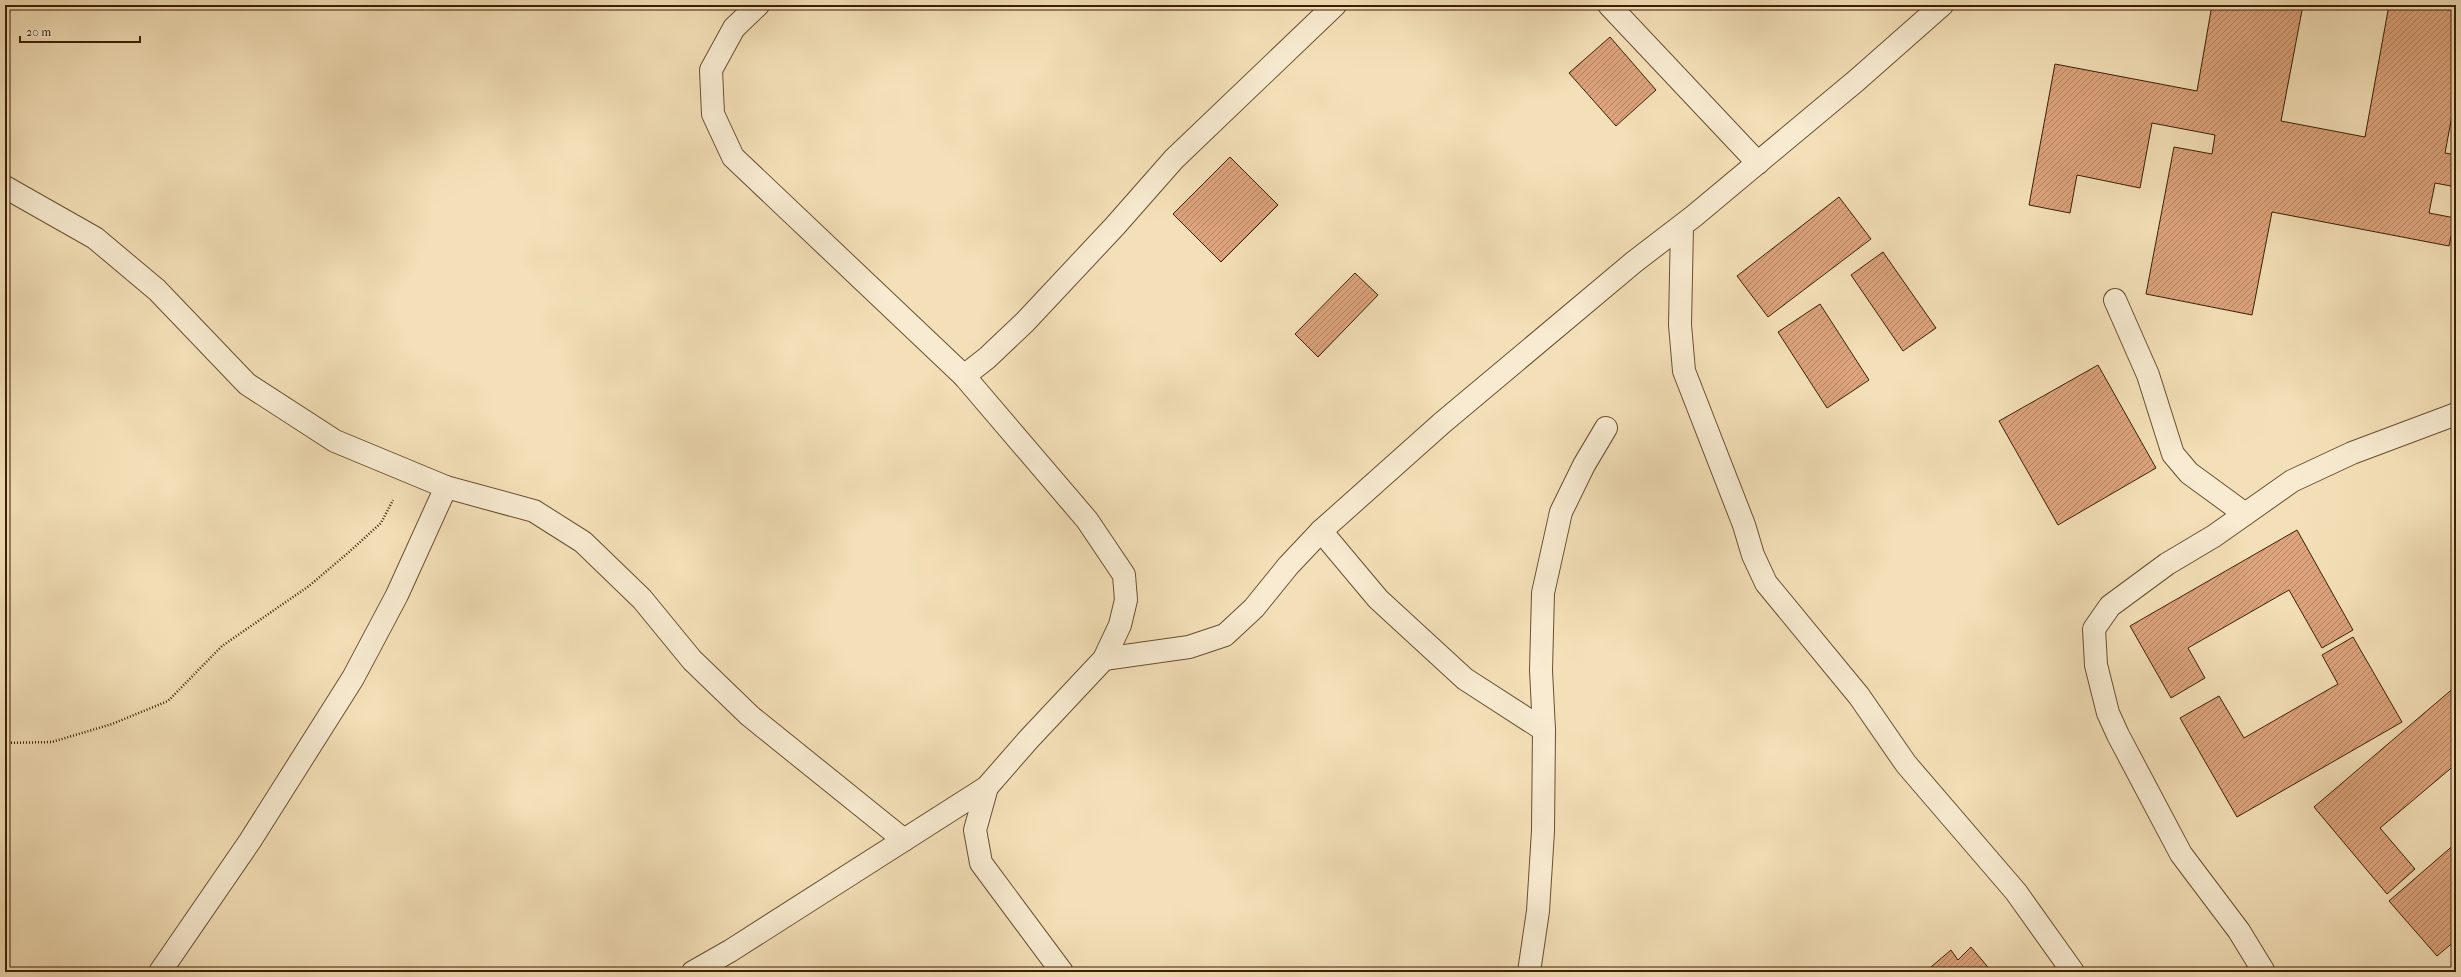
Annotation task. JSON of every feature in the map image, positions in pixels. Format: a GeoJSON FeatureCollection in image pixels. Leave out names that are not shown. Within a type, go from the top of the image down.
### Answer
{"type":"FeatureCollection","features":[{"type":"Feature","properties":{"kind":"street"},"geometry":{"type":"LineString","coordinates":[[693,972],[987,788],[1028,740],[1104,659],[1120,625],[1126,600],[1124,575],[1087,520],[964,376],[733,157],[713,114],[711,70],[734,28],[758,5]]}},
{"type":"Feature","properties":{"kind":"street"},"geometry":{"type":"LineString","coordinates":[[964,376],[988,358],[1025,322],[1115,226],[1174,159],[1335,5]]}},
{"type":"Feature","properties":{"kind":"street"},"geometry":{"type":"LineString","coordinates":[[1609,5],[1758,163]]}},
{"type":"Feature","properties":{"kind":"street"},"geometry":{"type":"LineString","coordinates":[[1104,659],[1189,647],[1225,635],[1254,608],[1288,566],[1321,531],[1448,418],[1634,262],[1682,226],[1758,163],[1857,80],[1942,5]]}},
{"type":"Feature","properties":{"kind":"street"},"geometry":{"type":"LineString","coordinates":[[5,187],[95,238],[157,290],[247,384],[335,441],[446,487],[534,511],[583,542],[642,599],[692,660],[750,716],[904,840]]}},
{"type":"Feature","properties":{"kind":"street"},"geometry":{"type":"LineString","coordinates":[[1682,226],[1680,325],[1684,371],[1766,583],[1859,696],[1906,764],[1955,819],[2016,892],[2073,972]]}},
{"type":"Feature","properties":{"kind":"street"},"geometry":{"type":"LineString","coordinates":[[2115,300],[2148,375],[2173,454],[2189,473],[2245,514]]}},
{"type":"Feature","properties":{"kind":"street"},"geometry":{"type":"LineString","coordinates":[[2264,972],[2239,931],[2181,854],[2118,735],[2108,713],[2096,666],[2094,629],[2110,606],[2167,564],[2299,478],[2352,453],[2456,414]]}},
{"type":"Feature","properties":{"kind":"street"},"geometry":{"type":"LineString","coordinates":[[1529,972],[1538,911],[1543,831],[1544,730],[1541,670],[1543,593],[1560,512],[1584,465],[1606,428]]}},
{"type":"Feature","properties":{"kind":"street"},"geometry":{"type":"LineString","coordinates":[[160,972],[250,841],[353,678],[397,595],[446,487]]}},
{"type":"Feature","properties":{"kind":"street"},"geometry":{"type":"LineString","coordinates":[[1321,531],[1378,599],[1465,679],[1544,730]]}},
{"type":"Feature","properties":{"kind":"street"},"geometry":{"type":"LineString","coordinates":[[987,788],[975,830],[981,863],[1062,972]]}},
{"type":"Feature","properties":{"kind":"path"},"geometry":{"type":"LineString","coordinates":[[5,743],[52,742],[112,724],[168,701],[222,646],[309,586],[381,523],[408,471]]}},
{"type":"Feature","properties":{"kind":"building"},"geometry":{"type":"Polygon","coordinates":[[[2212,5],[2303,5],[2281,121],[2365,137],[2389,5],[2440,5],[2456,8],[2456,94],[2445,153],[2456,155],[2456,187],[2435,183],[2429,213],[2455,218],[2449,246],[2272,212],[2252,315],[2146,294],[2174,147],[2212,154],[2215,135],[2152,123],[2140,188],[2077,175],[2070,213],[2029,205],[2055,64],[2197,91],[2212,5]]]}},
{"type":"Feature","properties":{"kind":"building"},"geometry":{"type":"Polygon","coordinates":[[[1610,37],[1656,90],[1616,126],[1569,73],[1610,37]]]}},
{"type":"Feature","properties":{"kind":"building"},"geometry":{"type":"Polygon","coordinates":[[[1230,157],[1278,205],[1221,262],[1173,214],[1230,157]]]}},
{"type":"Feature","properties":{"kind":"building"},"geometry":{"type":"Polygon","coordinates":[[[1839,197],[1871,239],[1768,317],[1737,276],[1839,197]]]}},
{"type":"Feature","properties":{"kind":"building"},"geometry":{"type":"Polygon","coordinates":[[[1883,252],[1936,328],[1903,351],[1851,275],[1883,252]]]}},
{"type":"Feature","properties":{"kind":"building"},"geometry":{"type":"Polygon","coordinates":[[[1355,273],[1378,295],[1318,357],[1295,334],[1355,273]]]}},
{"type":"Feature","properties":{"kind":"building"},"geometry":{"type":"Polygon","coordinates":[[[1820,304],[1869,380],[1827,408],[1778,332],[1820,304]]]}},
{"type":"Feature","properties":{"kind":"building"},"geometry":{"type":"Polygon","coordinates":[[[2098,365],[2156,468],[2058,525],[1999,421],[2098,365]]]}},
{"type":"Feature","properties":{"kind":"building"},"geometry":{"type":"Polygon","coordinates":[[[2297,530],[2353,630],[2322,648],[2289,590],[2188,648],[2205,678],[2171,698],[2130,626],[2297,530]]]}},
{"type":"Feature","properties":{"kind":"building"},"geometry":{"type":"Polygon","coordinates":[[[2353,637],[2402,722],[2237,817],[2180,718],[2219,696],[2244,738],[2338,684],[2322,655],[2353,637]]]}},
{"type":"Feature","properties":{"kind":"building"},"geometry":{"type":"Polygon","coordinates":[[[2456,686],[2456,764],[2380,828],[2415,869],[2387,894],[2314,807],[2456,686]]]}},
{"type":"Feature","properties":{"kind":"building"},"geometry":{"type":"Polygon","coordinates":[[[2456,843],[2456,940],[2437,956],[2389,901],[2456,843]]]}},
{"type":"Feature","properties":{"kind":"building"},"geometry":{"type":"Polygon","coordinates":[[[1971,947],[1992,972],[1925,972],[1951,950],[1958,960],[1971,947]]]}}]}
